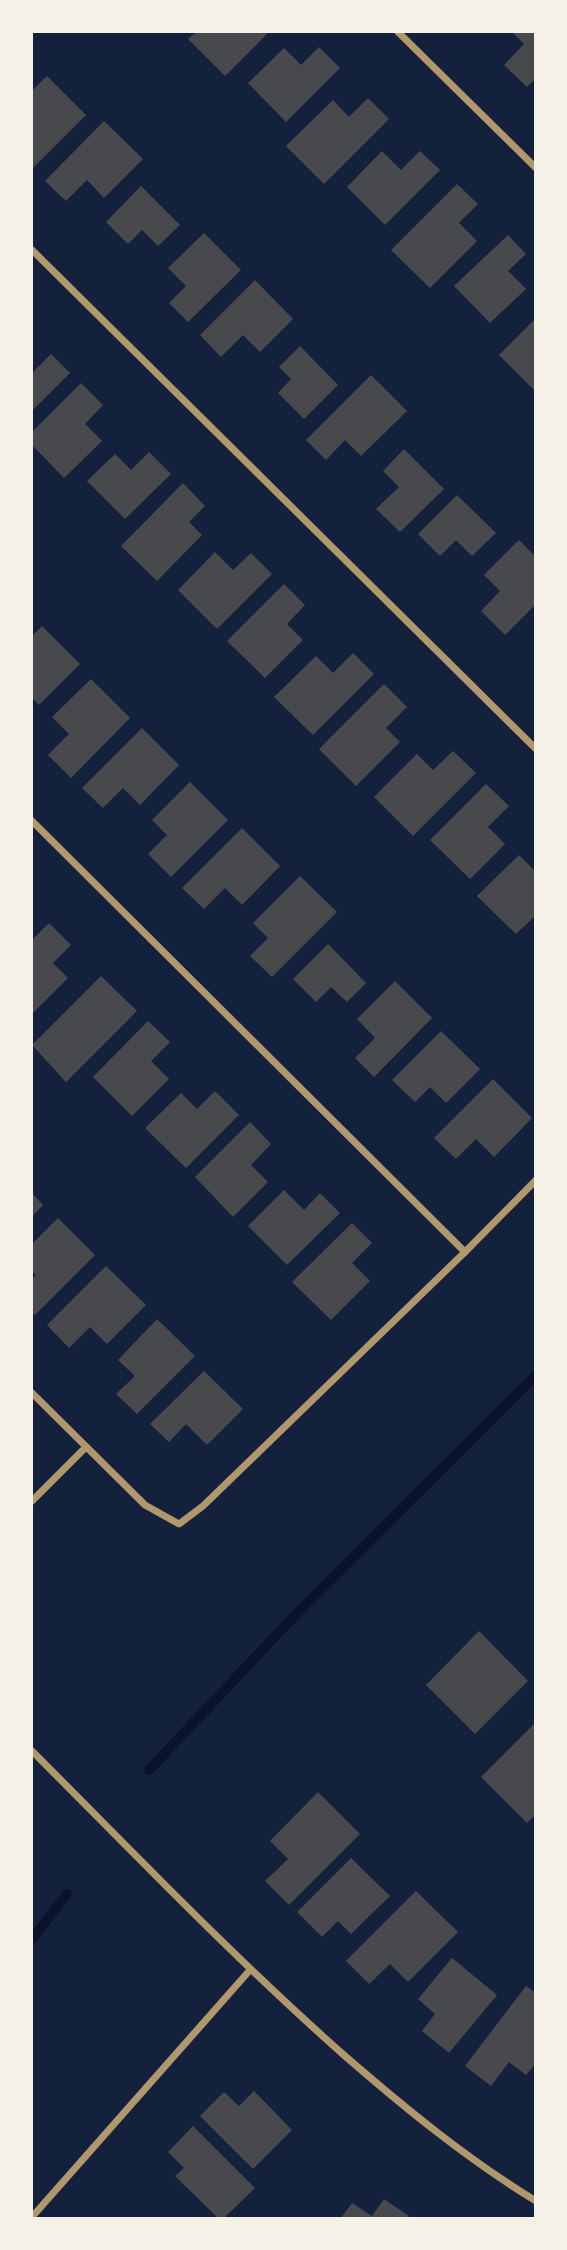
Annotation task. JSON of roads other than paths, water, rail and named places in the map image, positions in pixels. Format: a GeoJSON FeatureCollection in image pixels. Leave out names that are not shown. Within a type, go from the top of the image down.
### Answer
{"type":"FeatureCollection","features":[{"type":"Feature","properties":{"kind":"street"},"geometry":{"type":"LineString","coordinates":[[398,32],[536,168]]}},
{"type":"Feature","properties":{"kind":"street"},"geometry":{"type":"LineString","coordinates":[[32,250],[536,749]]}},
{"type":"Feature","properties":{"kind":"street"},"geometry":{"type":"LineString","coordinates":[[32,821],[466,1252]]}},
{"type":"Feature","properties":{"kind":"street"},"geometry":{"type":"LineString","coordinates":[[32,1393],[145,1505],[179,1524],[203,1506],[466,1252],[536,1180]]}},
{"type":"Feature","properties":{"kind":"street"},"geometry":{"type":"LineString","coordinates":[[32,1501],[86,1447]]}},
{"type":"Feature","properties":{"kind":"street"},"geometry":{"type":"LineString","coordinates":[[32,1751],[250,1970],[388,2094],[498,2178],[536,2201]]}},
{"type":"Feature","properties":{"kind":"street"},"geometry":{"type":"LineString","coordinates":[[32,2217],[250,1970]]}},
{"type":"Feature","properties":{"kind":"waterway"},"geometry":{"type":"LineString","coordinates":[[149,1770],[300,1610],[536,1375]]}},
{"type":"Feature","properties":{"kind":"waterway"},"geometry":{"type":"LineString","coordinates":[[32,1939],[67,1894]]}}]}
